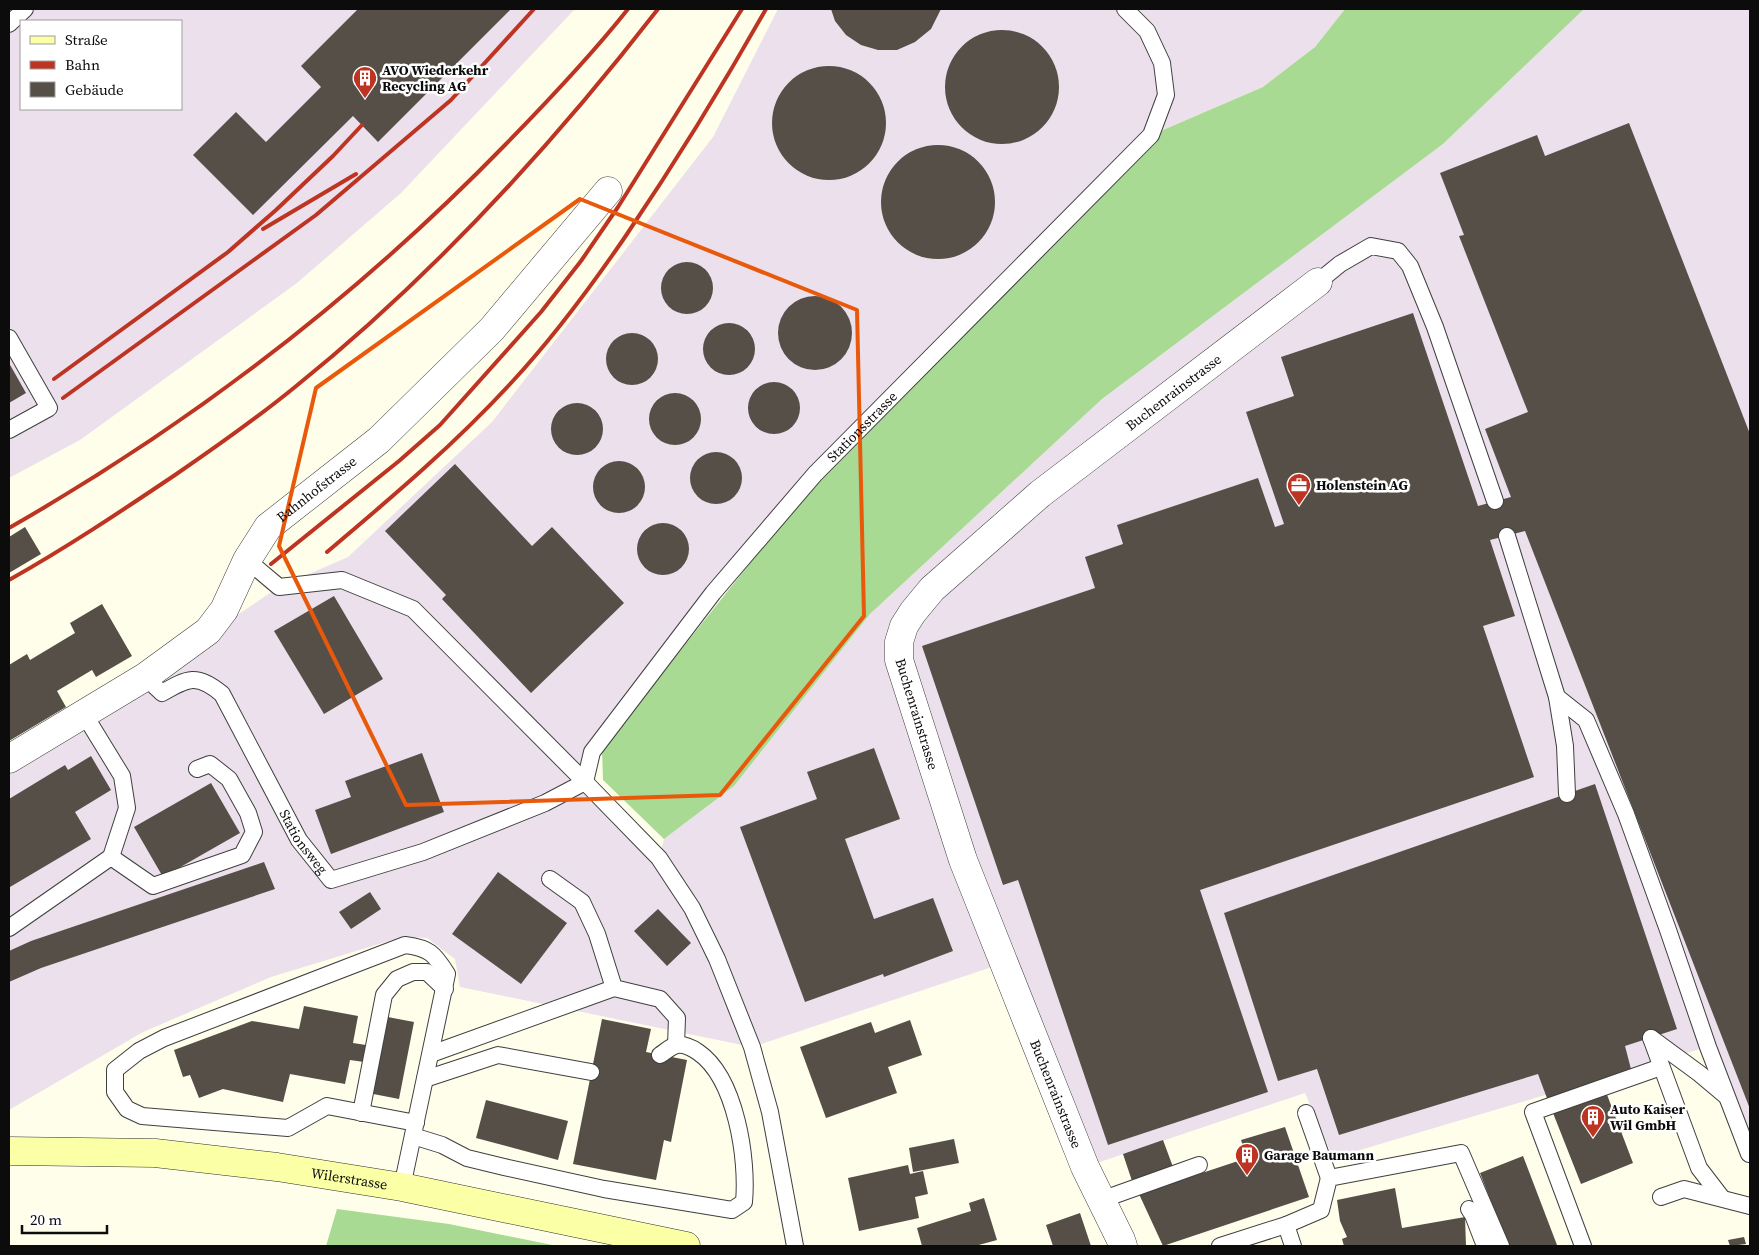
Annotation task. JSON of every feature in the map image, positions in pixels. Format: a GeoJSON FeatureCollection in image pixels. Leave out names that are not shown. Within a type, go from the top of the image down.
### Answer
{"type":"FeatureCollection","features":[{"type":"Feature","properties":{"kind":"main road","name":"Wilerstrasse"},"geometry":{"type":"LineString","coordinates":[[9,1151],[155,1153],[276,1167],[402,1187],[686,1246]]}},
{"type":"Feature","properties":{"kind":"street","name":"Bahnhofstrasse"},"geometry":{"type":"LineString","coordinates":[[9,759],[145,677],[208,631],[224,610],[247,560],[268,527],[379,440],[492,330],[608,191]]}},
{"type":"Feature","properties":{"kind":"street","name":"Buchenrainstrasse"},"geometry":{"type":"LineString","coordinates":[[1123,1246],[1085,1167],[963,860],[899,660],[899,642],[904,626],[932,589],[1040,494],[1318,282]]}},
{"type":"Feature","properties":{"kind":"lane"},"geometry":{"type":"LineString","coordinates":[[9,24],[25,9]]}},
{"type":"Feature","properties":{"kind":"lane","name":"Stationsstrasse"},"geometry":{"type":"LineString","coordinates":[[585,782],[592,752],[713,593],[815,474],[1151,135],[1166,95],[1162,63],[1147,31],[1125,9]]}},
{"type":"Feature","properties":{"kind":"lane"},"geometry":{"type":"LineString","coordinates":[[1318,282],[1340,264],[1371,246],[1398,251],[1410,266],[1435,327],[1496,501]]}},
{"type":"Feature","properties":{"kind":"lane"},"geometry":{"type":"LineString","coordinates":[[9,338],[49,408],[9,430]]}},
{"type":"Feature","properties":{"kind":"lane"},"geometry":{"type":"LineString","coordinates":[[1507,536],[1557,697],[1565,746],[1567,794]]}},
{"type":"Feature","properties":{"kind":"lane"},"geometry":{"type":"LineString","coordinates":[[247,560],[279,586],[342,580],[413,609],[659,858],[692,908],[717,959],[752,1047],[765,1093],[786,1190],[795,1246]]}},
{"type":"Feature","properties":{"kind":"lane","name":"Stationsweg"},"geometry":{"type":"LineString","coordinates":[[145,677],[162,693],[180,683],[193,679],[209,683],[222,694],[299,840],[330,880],[423,852],[545,803],[585,782]]}},
{"type":"Feature","properties":{"kind":"lane"},"geometry":{"type":"LineString","coordinates":[[1557,697],[1586,720],[1626,814],[1726,1096],[1750,1156]]}},
{"type":"Feature","properties":{"kind":"lane"},"geometry":{"type":"LineString","coordinates":[[9,928],[111,858],[126,808],[122,776],[84,714]]}},
{"type":"Feature","properties":{"kind":"lane"},"geometry":{"type":"LineString","coordinates":[[111,858],[152,886],[242,855],[254,832],[248,813],[229,780],[210,764],[197,769]]}},
{"type":"Feature","properties":{"kind":"lane"},"geometry":{"type":"LineString","coordinates":[[550,879],[582,902],[597,934],[614,988]]}},
{"type":"Feature","properties":{"kind":"lane"},"geometry":{"type":"LineString","coordinates":[[402,1187],[414,1130],[425,1079],[448,974],[438,960],[424,948],[404,945],[164,1038],[139,1052],[115,1070],[115,1092],[127,1109],[142,1116],[288,1128],[327,1106],[361,1113],[414,1130],[467,1158],[604,1188],[732,1210],[744,1202],[746,1183],[734,1108],[722,1079],[709,1059],[691,1047],[676,1045],[660,1055]]}},
{"type":"Feature","properties":{"kind":"lane"},"geometry":{"type":"LineString","coordinates":[[361,1113],[384,995],[397,979],[413,972],[427,972],[445,988]]}},
{"type":"Feature","properties":{"kind":"lane"},"geometry":{"type":"LineString","coordinates":[[431,1054],[614,988],[660,999],[677,1018],[676,1045]]}},
{"type":"Feature","properties":{"kind":"lane"},"geometry":{"type":"LineString","coordinates":[[1722,1198],[1699,1168],[1651,1038],[1726,1096]]}},
{"type":"Feature","properties":{"kind":"lane"},"geometry":{"type":"LineString","coordinates":[[425,1079],[498,1055],[591,1072]]}},
{"type":"Feature","properties":{"kind":"lane"},"geometry":{"type":"LineString","coordinates":[[1584,1246],[1582,1228],[1533,1112],[1661,1067]]}},
{"type":"Feature","properties":{"kind":"lane"},"geometry":{"type":"LineString","coordinates":[[1220,1246],[1286,1226],[1321,1210],[1329,1178],[1306,1113]]}},
{"type":"Feature","properties":{"kind":"lane"},"geometry":{"type":"LineString","coordinates":[[1329,1178],[1461,1153],[1501,1246]]}},
{"type":"Feature","properties":{"kind":"lane"},"geometry":{"type":"LineString","coordinates":[[1101,1200],[1199,1165]]}},
{"type":"Feature","properties":{"kind":"lane"},"geometry":{"type":"LineString","coordinates":[[1661,1198],[1684,1189],[1750,1206]]}},
{"type":"Feature","properties":{"kind":"lane"},"geometry":{"type":"LineString","coordinates":[[1469,1209],[1485,1246]]}},
{"type":"Feature","properties":{"kind":"lane"},"geometry":{"type":"LineString","coordinates":[[1286,1226],[1294,1246]]}},
{"type":"Feature","properties":{"kind":"highlighted area"},"geometry":{"type":"Polygon","coordinates":[[[580,199],[857,310],[864,616],[720,795],[406,805],[279,546],[316,388],[580,199]]]}},
{"type":"Feature","properties":{"kind":"shaded area"},"geometry":{"type":"Polygon","coordinates":[[[9,9],[575,9],[401,193],[297,283],[80,440],[9,478],[9,9]]]}},
{"type":"Feature","properties":{"kind":"shaded area"},"geometry":{"type":"Polygon","coordinates":[[[778,9],[1345,9],[1315,47],[1263,87],[1151,135],[815,474],[612,728],[585,782],[659,858],[664,839],[734,786],[870,614],[1102,399],[1443,144],[1584,9],[1750,9],[1750,1154],[1707,1047],[1333,1158],[1305,1093],[1085,1167],[1004,963],[752,1047],[460,987],[455,959],[427,938],[402,937],[271,977],[143,1032],[9,1110],[9,759],[145,677],[279,587],[348,557],[492,422],[713,137],[778,9]]]}},
{"type":"Feature","properties":{"kind":"green space"},"geometry":{"type":"Polygon","coordinates":[[[1345,9],[1584,9],[1443,144],[1102,399],[870,614],[734,786],[664,839],[603,780],[602,749],[824,470],[1163,130],[1263,87],[1315,47],[1345,9]]]}},
{"type":"Feature","properties":{"kind":"green space"},"geometry":{"type":"Polygon","coordinates":[[[337,1209],[449,1224],[557,1246],[326,1246],[337,1209]]]}},
{"type":"Feature","properties":{"kind":"building","name":"AVO Wiederkehr Recycling AG"},"geometry":{"type":"Polygon","coordinates":[[[358,9],[511,9],[378,142],[353,116],[253,215],[193,155],[236,112],[266,142],[321,87],[301,66],[358,9]]]}},
{"type":"Feature","properties":{"kind":"building"},"geometry":{"type":"Polygon","coordinates":[[[831,9],[941,9],[931,29],[915,42],[897,50],[878,50],[861,45],[846,35],[835,21],[831,9]]]}},
{"type":"Feature","properties":{"kind":"building"},"geometry":{"type":"Polygon","coordinates":[[[1002,30],[1024,34],[1042,47],[1055,65],[1059,87],[1055,109],[1042,127],[1024,140],[1002,144],[980,140],[962,127],[949,109],[945,87],[949,65],[962,47],[980,34],[1002,30]]]}},
{"type":"Feature","properties":{"kind":"building"},"geometry":{"type":"Polygon","coordinates":[[[829,66],[851,70],[861,75],[877,91],[882,101],[886,123],[882,145],[877,155],[861,171],[851,176],[829,180],[807,176],[797,171],[781,155],[776,145],[772,123],[776,101],[781,91],[797,75],[807,70],[829,66]]]}},
{"type":"Feature","properties":{"kind":"building"},"geometry":{"type":"Polygon","coordinates":[[[1629,123],[1750,434],[1750,1109],[1525,531],[1490,540],[1515,616],[1483,626],[1534,777],[1200,890],[1268,1092],[1108,1145],[1018,880],[1003,885],[922,646],[1095,588],[1085,557],[1123,544],[1117,525],[1258,478],[1275,527],[1284,524],[1246,412],[1294,396],[1281,357],[1413,313],[1478,506],[1511,497],[1485,429],[1528,412],[1459,236],[1464,235],[1440,173],[1537,135],[1545,156],[1629,123]]]}},
{"type":"Feature","properties":{"kind":"building"},"geometry":{"type":"Polygon","coordinates":[[[938,145],[960,149],[970,154],[986,170],[991,180],[995,202],[991,224],[986,234],[970,250],[960,255],[938,259],[916,255],[906,250],[890,234],[885,224],[881,202],[885,180],[890,170],[906,154],[916,149],[938,145]]]}},
{"type":"Feature","properties":{"kind":"building"},"geometry":{"type":"Polygon","coordinates":[[[682,262],[692,262],[702,266],[709,273],[713,288],[709,303],[702,310],[692,314],[682,314],[672,310],[665,303],[661,293],[661,283],[665,273],[672,266],[682,262]]]}},
{"type":"Feature","properties":{"kind":"building"},"geometry":{"type":"Polygon","coordinates":[[[815,296],[836,302],[846,312],[852,333],[846,354],[836,364],[815,370],[794,364],[784,354],[778,333],[784,312],[794,302],[815,296]]]}},
{"type":"Feature","properties":{"kind":"building"},"geometry":{"type":"Polygon","coordinates":[[[724,323],[734,323],[744,327],[751,334],[755,349],[751,364],[744,371],[734,375],[724,375],[714,371],[707,364],[703,354],[703,344],[707,334],[714,327],[724,323]]]}},
{"type":"Feature","properties":{"kind":"building"},"geometry":{"type":"Polygon","coordinates":[[[627,333],[637,333],[646,337],[654,345],[658,359],[654,373],[646,381],[637,385],[627,385],[618,381],[610,373],[606,364],[606,354],[610,345],[618,337],[627,333]]]}},
{"type":"Feature","properties":{"kind":"building"},"geometry":{"type":"Polygon","coordinates":[[[9,363],[26,393],[9,403],[9,363]]]}},
{"type":"Feature","properties":{"kind":"building"},"geometry":{"type":"Polygon","coordinates":[[[769,382],[779,382],[788,386],[796,394],[800,408],[796,422],[788,430],[779,434],[769,434],[760,430],[752,422],[748,413],[748,403],[752,394],[760,386],[769,382]]]}},
{"type":"Feature","properties":{"kind":"building"},"geometry":{"type":"Polygon","coordinates":[[[670,393],[680,393],[690,397],[697,404],[701,419],[697,434],[690,441],[680,445],[670,445],[660,441],[653,434],[649,424],[649,414],[653,404],[660,397],[670,393]]]}},
{"type":"Feature","properties":{"kind":"building"},"geometry":{"type":"Polygon","coordinates":[[[572,403],[582,403],[591,407],[599,415],[603,429],[599,443],[591,451],[582,455],[572,455],[563,451],[555,443],[551,434],[551,424],[555,415],[563,407],[572,403]]]}},
{"type":"Feature","properties":{"kind":"building"},"geometry":{"type":"Polygon","coordinates":[[[711,452],[721,452],[731,456],[738,463],[742,478],[738,493],[731,500],[721,504],[711,504],[701,500],[694,493],[690,483],[690,473],[694,463],[701,456],[711,452]]]}},
{"type":"Feature","properties":{"kind":"building"},"geometry":{"type":"Polygon","coordinates":[[[614,461],[624,461],[638,468],[645,482],[645,492],[638,506],[624,513],[614,513],[604,509],[597,502],[593,492],[593,482],[597,472],[604,465],[614,461]]]}},
{"type":"Feature","properties":{"kind":"building"},"geometry":{"type":"Polygon","coordinates":[[[455,464],[532,546],[552,527],[624,603],[531,693],[442,599],[446,595],[385,531],[455,464]]]}},
{"type":"Feature","properties":{"kind":"building"},"geometry":{"type":"Polygon","coordinates":[[[658,523],[668,523],[682,530],[689,544],[689,554],[682,568],[668,575],[658,575],[648,571],[641,564],[637,554],[637,544],[641,534],[648,527],[658,523]]]}},
{"type":"Feature","properties":{"kind":"building"},"geometry":{"type":"Polygon","coordinates":[[[25,527],[41,554],[9,573],[9,537],[25,527]]]}},
{"type":"Feature","properties":{"kind":"building"},"geometry":{"type":"Polygon","coordinates":[[[334,596],[383,679],[324,714],[274,631],[334,596]]]}},
{"type":"Feature","properties":{"kind":"building"},"geometry":{"type":"Polygon","coordinates":[[[102,604],[132,656],[96,677],[92,670],[57,691],[66,707],[9,741],[9,665],[27,654],[30,660],[75,633],[70,623],[102,604]]]}},
{"type":"Feature","properties":{"kind":"building"},"geometry":{"type":"Polygon","coordinates":[[[874,748],[900,819],[845,839],[874,919],[933,898],[953,951],[884,977],[883,974],[805,1002],[740,827],[817,799],[807,772],[874,748]]]}},
{"type":"Feature","properties":{"kind":"building"},"geometry":{"type":"Polygon","coordinates":[[[422,753],[444,812],[331,854],[315,810],[351,797],[345,781],[422,753]]]}},
{"type":"Feature","properties":{"kind":"building"},"geometry":{"type":"Polygon","coordinates":[[[91,756],[111,790],[75,812],[91,839],[10,887],[9,799],[65,765],[68,770],[91,756]]]}},
{"type":"Feature","properties":{"kind":"building"},"geometry":{"type":"Polygon","coordinates":[[[211,783],[240,833],[163,877],[134,827],[211,783]]]}},
{"type":"Feature","properties":{"kind":"building"},"geometry":{"type":"Polygon","coordinates":[[[1595,784],[1677,1029],[1625,1046],[1632,1073],[1548,1101],[1538,1074],[1339,1135],[1317,1069],[1278,1081],[1224,913],[1595,784]]]}},
{"type":"Feature","properties":{"kind":"building"},"geometry":{"type":"Polygon","coordinates":[[[264,862],[275,889],[41,968],[9,982],[9,951],[31,941],[264,862]]]}},
{"type":"Feature","properties":{"kind":"building"},"geometry":{"type":"Polygon","coordinates":[[[498,872],[567,923],[521,984],[452,934],[498,872]]]}},
{"type":"Feature","properties":{"kind":"building"},"geometry":{"type":"Polygon","coordinates":[[[370,892],[381,909],[351,929],[339,912],[370,892]]]}},
{"type":"Feature","properties":{"kind":"building"},"geometry":{"type":"Polygon","coordinates":[[[658,909],[691,943],[667,966],[634,931],[658,909]]]}},
{"type":"Feature","properties":{"kind":"building"},"geometry":{"type":"Polygon","coordinates":[[[304,1006],[358,1016],[353,1043],[366,1045],[372,1014],[414,1022],[399,1099],[358,1091],[364,1062],[350,1060],[345,1084],[290,1074],[283,1102],[223,1089],[199,1098],[190,1075],[183,1077],[174,1050],[252,1021],[299,1029],[304,1006]]]}},
{"type":"Feature","properties":{"kind":"building"},"geometry":{"type":"Polygon","coordinates":[[[602,1019],[651,1029],[646,1052],[687,1060],[671,1142],[664,1140],[656,1180],[573,1164],[602,1019]]]}},
{"type":"Feature","properties":{"kind":"building"},"geometry":{"type":"Polygon","coordinates":[[[910,1020],[922,1055],[888,1067],[897,1093],[826,1118],[800,1047],[871,1022],[875,1033],[910,1020]]]}},
{"type":"Feature","properties":{"kind":"building","name":"Auto Kaiser Wil GmbH"},"geometry":{"type":"Polygon","coordinates":[[[1606,1092],[1633,1163],[1581,1184],[1553,1113],[1606,1092]]]}},
{"type":"Feature","properties":{"kind":"building"},"geometry":{"type":"Polygon","coordinates":[[[486,1100],[568,1121],[558,1160],[476,1138],[486,1100]]]}},
{"type":"Feature","properties":{"kind":"building","name":"Garage Baumann"},"geometry":{"type":"Polygon","coordinates":[[[1285,1127],[1309,1197],[1163,1246],[1139,1194],[1247,1158],[1241,1140],[1285,1127]]]}},
{"type":"Feature","properties":{"kind":"building"},"geometry":{"type":"Polygon","coordinates":[[[954,1139],[959,1163],[913,1172],[909,1148],[954,1139]]]}},
{"type":"Feature","properties":{"kind":"building"},"geometry":{"type":"Polygon","coordinates":[[[1163,1140],[1173,1167],[1132,1181],[1123,1154],[1163,1140]]]}},
{"type":"Feature","properties":{"kind":"building"},"geometry":{"type":"Polygon","coordinates":[[[1523,1156],[1557,1245],[1508,1246],[1480,1173],[1523,1156]]]}},
{"type":"Feature","properties":{"kind":"building"},"geometry":{"type":"Polygon","coordinates":[[[908,1165],[910,1174],[923,1171],[928,1194],[915,1197],[919,1218],[859,1231],[848,1178],[908,1165]]]}},
{"type":"Feature","properties":{"kind":"building"},"geometry":{"type":"Polygon","coordinates":[[[1395,1188],[1402,1228],[1465,1217],[1466,1246],[1344,1246],[1342,1239],[1347,1237],[1340,1221],[1337,1200],[1395,1188]]]}},
{"type":"Feature","properties":{"kind":"building"},"geometry":{"type":"Polygon","coordinates":[[[984,1198],[997,1240],[975,1246],[922,1246],[917,1228],[971,1211],[969,1203],[984,1198]]]}},
{"type":"Feature","properties":{"kind":"building"},"geometry":{"type":"Polygon","coordinates":[[[1080,1213],[1091,1246],[1053,1246],[1046,1225],[1080,1213]]]}},
{"type":"Feature","properties":{"kind":"building"},"geometry":{"type":"Polygon","coordinates":[[[1744,1237],[1746,1244],[1730,1246],[1728,1240],[1744,1237]]]}},
{"type":"Feature","properties":{"kind":"railway"},"geometry":{"type":"LineString","coordinates":[[63,398],[316,215],[451,100],[534,9]]}},
{"type":"Feature","properties":{"kind":"railway"},"geometry":{"type":"LineString","coordinates":[[9,528],[77,488],[208,401],[332,305],[449,201],[568,78],[628,9]]}},
{"type":"Feature","properties":{"kind":"railway"},"geometry":{"type":"LineString","coordinates":[[9,580],[93,529],[206,454],[281,399],[346,345],[442,255],[488,208],[575,111],[658,9]]}},
{"type":"Feature","properties":{"kind":"railway"},"geometry":{"type":"LineString","coordinates":[[271,564],[399,461],[440,425],[541,312],[581,261],[618,207],[742,9]]}},
{"type":"Feature","properties":{"kind":"railway"},"geometry":{"type":"LineString","coordinates":[[327,552],[445,449],[527,366],[585,294],[625,237],[715,96],[766,9]]}},
{"type":"Feature","properties":{"kind":"railway"},"geometry":{"type":"LineString","coordinates":[[54,379],[228,252],[333,156],[362,125]]}},
{"type":"Feature","properties":{"kind":"railway"},"geometry":{"type":"LineString","coordinates":[[263,229],[356,174]]}},
{"type":"Feature","properties":{"kind":"place","name":"AVO Wiederkehr Recycling AG"},"geometry":{"type":"Point","coordinates":[365,99]}},
{"type":"Feature","properties":{"kind":"place","name":"Holenstein AG"},"geometry":{"type":"Point","coordinates":[1299,506]}},
{"type":"Feature","properties":{"kind":"place","name":"Auto Kaiser Wil GmbH"},"geometry":{"type":"Point","coordinates":[1593,1138]}},
{"type":"Feature","properties":{"kind":"place","name":"Garage Baumann"},"geometry":{"type":"Point","coordinates":[1247,1176]}}]}
